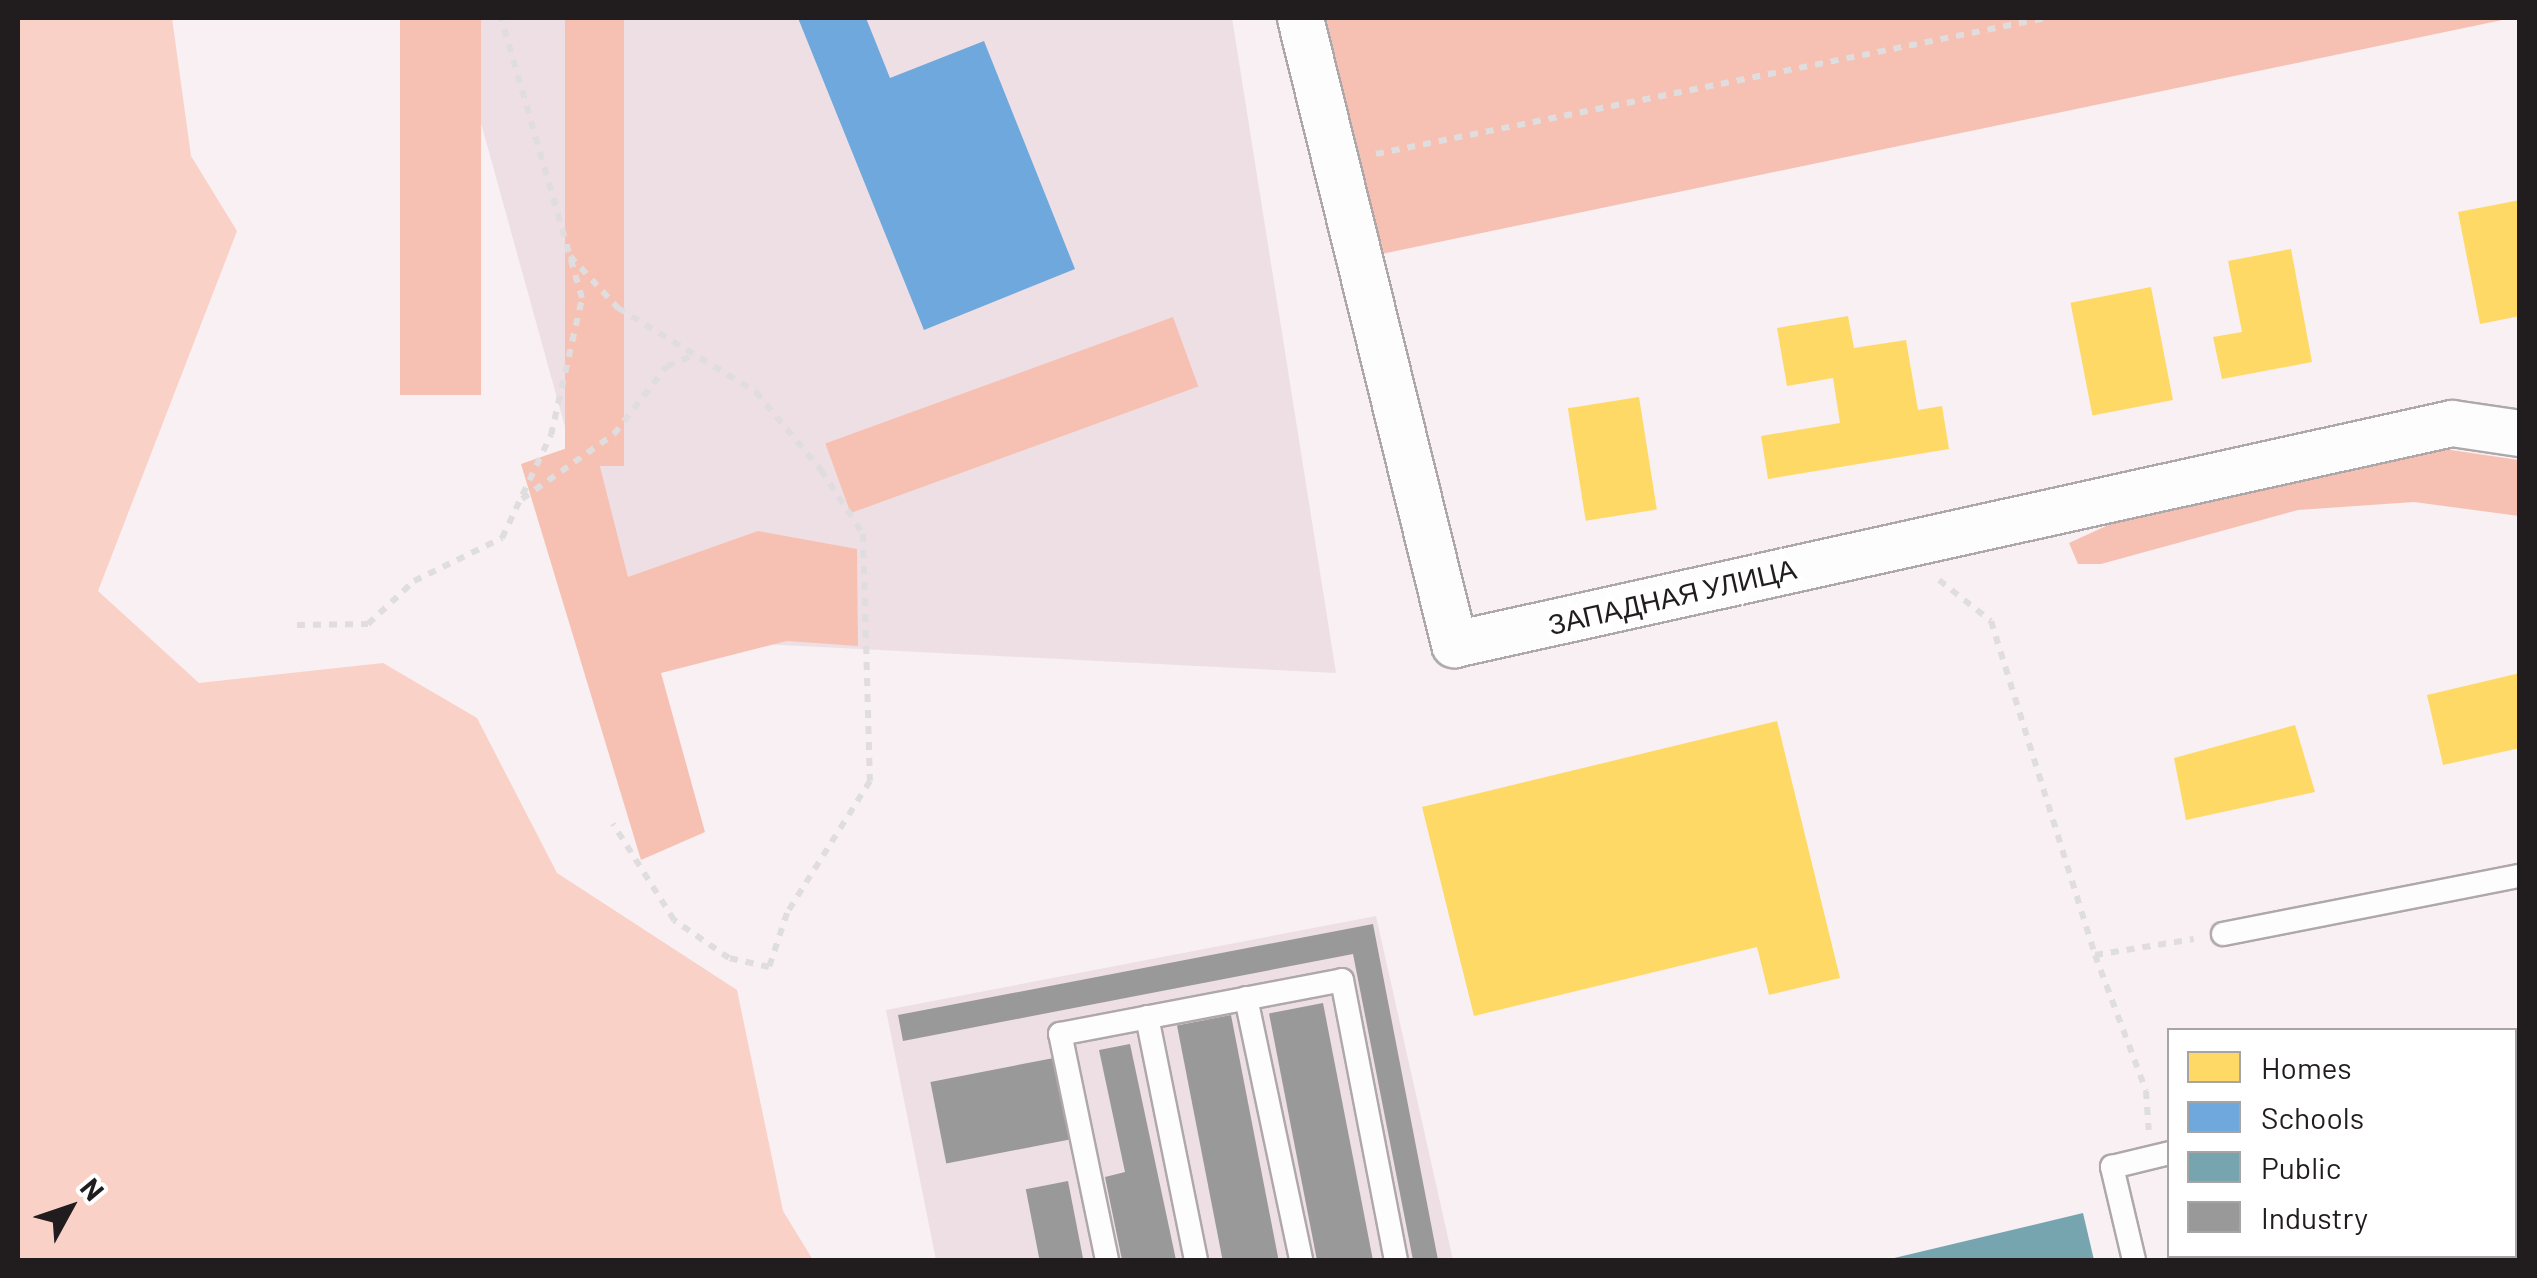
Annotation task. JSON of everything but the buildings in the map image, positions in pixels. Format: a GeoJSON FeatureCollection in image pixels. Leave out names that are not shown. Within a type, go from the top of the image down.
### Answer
{"type":"FeatureCollection","features":[{"type":"Feature","properties":{"kind":"street","name":"ЗАПАДНАЯ УЛИЦА"},"geometry":{"type":"LineString","coordinates":[[1300,18],[1454,644],[2452,423],[2520,434]]}},
{"type":"Feature","properties":{"kind":"lane"},"geometry":{"type":"LineString","coordinates":[[2222,934],[2520,876]]}},
{"type":"Feature","properties":{"kind":"lane"},"geometry":{"type":"LineString","coordinates":[[1107,1260],[1060,1034],[1342,980],[1396,1260]]}},
{"type":"Feature","properties":{"kind":"lane"},"geometry":{"type":"LineString","coordinates":[[1246,998],[1300,1260]]}},
{"type":"Feature","properties":{"kind":"lane"},"geometry":{"type":"LineString","coordinates":[[1147,1017],[1196,1260]]}},
{"type":"Feature","properties":{"kind":"lane"},"geometry":{"type":"LineString","coordinates":[[2134,1260],[2112,1167],[2160,1155]]}},
{"type":"Feature","properties":{"kind":"path"},"geometry":{"type":"LineString","coordinates":[[297,624],[368,624],[414,582],[502,538],[551,435],[582,298],[501,18]]}},
{"type":"Feature","properties":{"kind":"path"},"geometry":{"type":"LineString","coordinates":[[1336,163],[2045,18]]}},
{"type":"Feature","properties":{"kind":"path"},"geometry":{"type":"LineString","coordinates":[[570,256],[618,308],[690,356],[756,392],[821,470],[863,534],[870,781],[787,913],[769,966],[729,958],[674,920],[613,824]]}},
{"type":"Feature","properties":{"kind":"path"},"geometry":{"type":"LineString","coordinates":[[520,500],[614,434],[667,366],[690,356]]}},
{"type":"Feature","properties":{"kind":"path"},"geometry":{"type":"LineString","coordinates":[[1930,538],[1940,584],[1991,621],[2095,955],[2146,1091],[2160,1155]]}},
{"type":"Feature","properties":{"kind":"path"},"geometry":{"type":"LineString","coordinates":[[2095,955],[2222,934]]}},
{"type":"Feature","properties":{"kind":"shaded area"},"geometry":{"type":"Polygon","coordinates":[[[18,18],[172,18],[191,156],[237,231],[98,591],[199,683],[383,663],[477,718],[557,873],[737,990],[783,1211],[813,1260],[18,1260],[18,18]]]}},
{"type":"Feature","properties":{"kind":"shaded area"},"geometry":{"type":"Polygon","coordinates":[[[400,18],[481,18],[481,395],[400,395],[400,18]]]}},
{"type":"Feature","properties":{"kind":"shaded area"},"geometry":{"type":"Polygon","coordinates":[[[452,18],[1232,18],[1336,673],[623,637],[452,18]]]}},
{"type":"Feature","properties":{"kind":"shaded area"},"geometry":{"type":"Polygon","coordinates":[[[565,18],[624,18],[624,466],[565,466],[565,18]]]}},
{"type":"Feature","properties":{"kind":"shaded area"},"geometry":{"type":"Polygon","coordinates":[[[1323,18],[2512,18],[1372,256],[1323,18]]]}},
{"type":"Feature","properties":{"kind":"shaded area"},"geometry":{"type":"Polygon","coordinates":[[[1173,317],[1198,387],[851,513],[825,444],[1173,317]]]}},
{"type":"Feature","properties":{"kind":"shaded area"},"geometry":{"type":"Polygon","coordinates":[[[593,439],[628,577],[758,531],[857,549],[858,646],[787,641],[661,673],[705,832],[641,860],[521,464],[593,439]]]}},
{"type":"Feature","properties":{"kind":"shaded area"},"geometry":{"type":"Polygon","coordinates":[[[2444,449],[2519,460],[2519,516],[2414,502],[2298,510],[2101,564],[2078,564],[2069,543],[2163,500],[2444,449]]]}},
{"type":"Feature","properties":{"kind":"shaded area"},"geometry":{"type":"Polygon","coordinates":[[[1376,916],[1453,1260],[936,1260],[886,1010],[1376,916]]]}}]}
